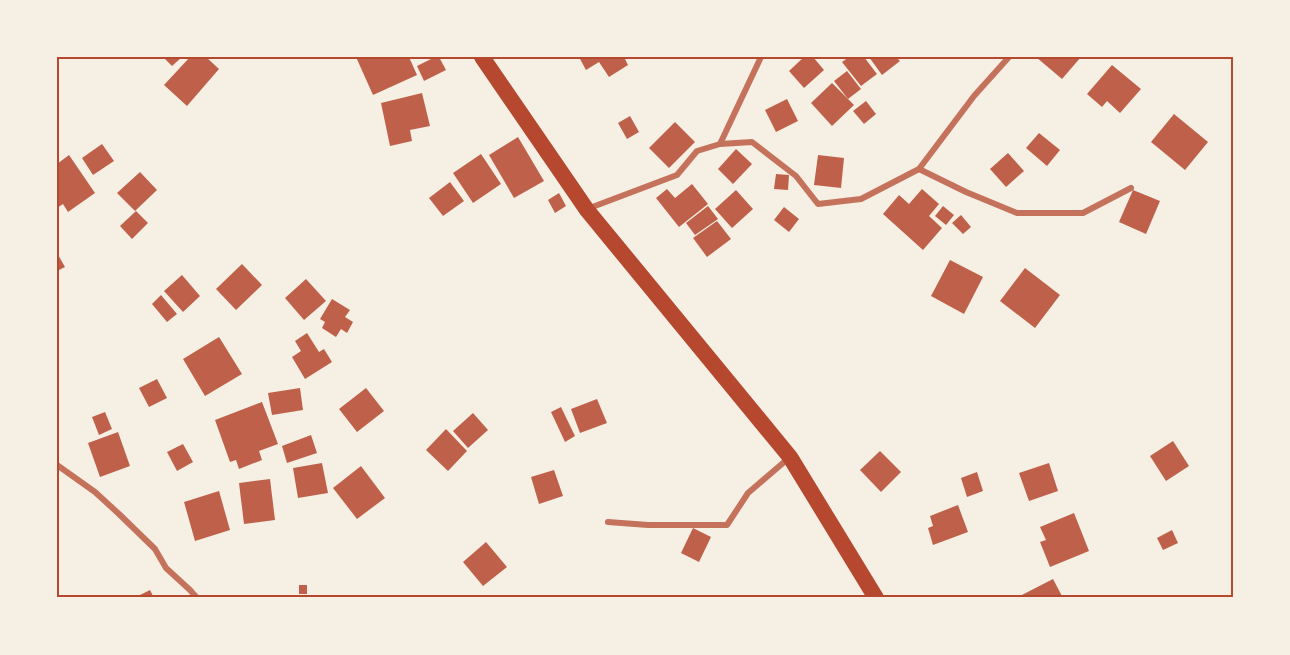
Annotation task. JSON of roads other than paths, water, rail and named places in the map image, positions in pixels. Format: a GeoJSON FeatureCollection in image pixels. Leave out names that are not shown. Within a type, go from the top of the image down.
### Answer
{"type":"FeatureCollection","features":[{"type":"Feature","properties":{"kind":"highway"},"geometry":{"type":"LineString","coordinates":[[482,57],[587,210],[790,457],[876,598]]}},
{"type":"Feature","properties":{"kind":"street"},"geometry":{"type":"LineString","coordinates":[[720,144],[760,57]]}},
{"type":"Feature","properties":{"kind":"street"},"geometry":{"type":"LineString","coordinates":[[587,210],[676,175],[697,152],[720,144],[752,141],[796,176],[818,204],[861,199],[919,169],[974,96],[1009,57]]}},
{"type":"Feature","properties":{"kind":"street"},"geometry":{"type":"LineString","coordinates":[[919,169],[1017,213],[1083,213],[1131,188]]}},
{"type":"Feature","properties":{"kind":"street"},"geometry":{"type":"LineString","coordinates":[[608,522],[648,525],[727,525],[748,493],[790,457]]}},
{"type":"Feature","properties":{"kind":"street"},"geometry":{"type":"LineString","coordinates":[[57,465],[95,492],[119,514],[155,549],[166,568],[197,598]]}}]}
